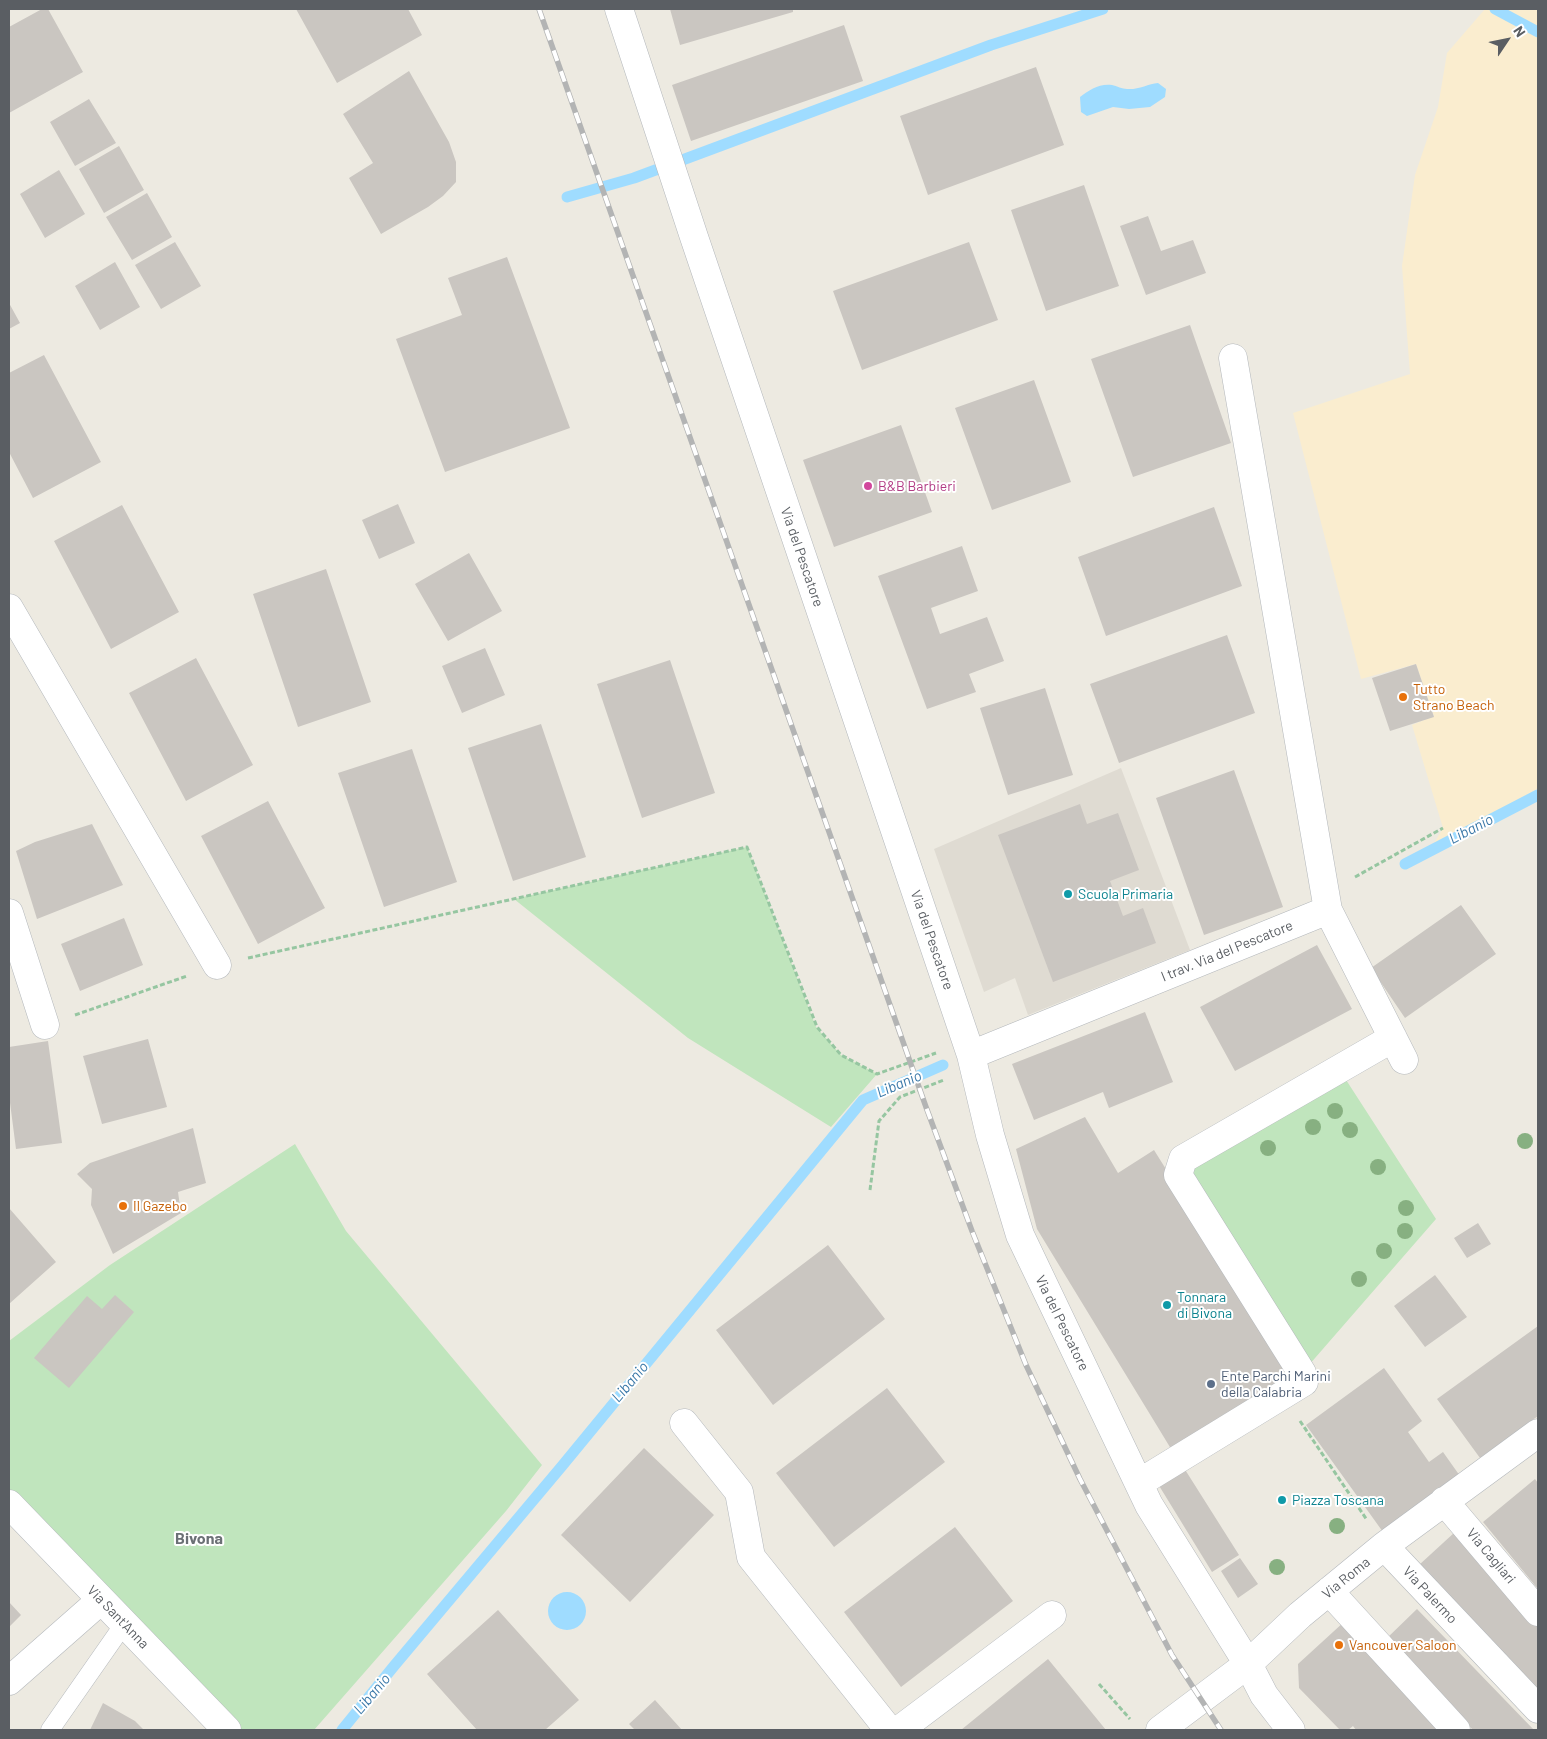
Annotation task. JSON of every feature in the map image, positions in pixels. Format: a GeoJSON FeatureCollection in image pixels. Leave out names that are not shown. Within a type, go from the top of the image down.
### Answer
{"type":"FeatureCollection","features":[{"type":"Feature","properties":{"kind":"street","name":"Via del Pescatore"},"geometry":{"type":"LineString","coordinates":[[619,9],[677,188],[970,1055],[990,1134],[1020,1235],[1149,1505],[1248,1664],[1264,1695],[1291,1730]]}},
{"type":"Feature","properties":{"kind":"street"},"geometry":{"type":"LineString","coordinates":[[1139,1483],[1304,1382],[1302,1373],[1178,1175],[1183,1159],[1399,1049],[1326,902],[1233,358]]}},
{"type":"Feature","properties":{"kind":"street"},"geometry":{"type":"LineString","coordinates":[[9,608],[217,965]]}},
{"type":"Feature","properties":{"kind":"street","name":"I trav. Via del Pescatore"},"geometry":{"type":"LineString","coordinates":[[970,1055],[1326,902]]}},
{"type":"Feature","properties":{"kind":"street"},"geometry":{"type":"LineString","coordinates":[[9,913],[45,1025]]}},
{"type":"Feature","properties":{"kind":"street"},"geometry":{"type":"LineString","coordinates":[[684,1423],[739,1492],[750,1557],[889,1730]]}},
{"type":"Feature","properties":{"kind":"street","name":"Via Roma"},"geometry":{"type":"LineString","coordinates":[[1147,1727],[1248,1664],[1300,1615],[1384,1546],[1538,1433]]}},
{"type":"Feature","properties":{"kind":"street","name":"Via Cagliari"},"geometry":{"type":"LineString","coordinates":[[1444,1501],[1538,1612]]}},
{"type":"Feature","properties":{"kind":"street","name":"Via Sant'Anna"},"geometry":{"type":"LineString","coordinates":[[9,1504],[227,1730]]}},
{"type":"Feature","properties":{"kind":"street","name":"Via Palermo"},"geometry":{"type":"LineString","coordinates":[[1384,1546],[1538,1709]]}},
{"type":"Feature","properties":{"kind":"street"},"geometry":{"type":"LineString","coordinates":[[1329,1591],[1456,1730]]}},
{"type":"Feature","properties":{"kind":"street"},"geometry":{"type":"LineString","coordinates":[[9,1681],[101,1600]]}},
{"type":"Feature","properties":{"kind":"street"},"geometry":{"type":"LineString","coordinates":[[899,1730],[1052,1615]]}},
{"type":"Feature","properties":{"kind":"lane"},"geometry":{"type":"LineString","coordinates":[[50,1730],[124,1624]]}},
{"type":"Feature","properties":{"kind":"path"},"geometry":{"type":"LineString","coordinates":[[1326,902],[1443,828]]}},
{"type":"Feature","properties":{"kind":"path"},"geometry":{"type":"LineString","coordinates":[[45,1025],[217,965],[747,847],[816,1027],[841,1055],[877,1074],[970,1055]]}},
{"type":"Feature","properties":{"kind":"path"},"geometry":{"type":"LineString","coordinates":[[870,1190],[879,1122],[900,1097],[970,1055]]}},
{"type":"Feature","properties":{"kind":"path"},"geometry":{"type":"LineString","coordinates":[[1299,1420],[1384,1546]]}},
{"type":"Feature","properties":{"kind":"path"},"geometry":{"type":"LineString","coordinates":[[1100,1684],[1147,1727]]}},
{"type":"Feature","properties":{"kind":"shaded area"},"geometry":{"type":"Polygon","coordinates":[[[1121,768],[1190,950],[1028,1015],[1015,978],[984,992],[934,849],[1121,768]]]}},
{"type":"Feature","properties":{"kind":"green space"},"geometry":{"type":"Polygon","coordinates":[[[747,847],[816,1027],[841,1055],[877,1074],[831,1127],[688,1038],[514,899],[747,847]]]}},
{"type":"Feature","properties":{"kind":"green space"},"geometry":{"type":"Polygon","coordinates":[[[1339,1069],[1436,1219],[1302,1373],[1183,1159],[1339,1069]]]}},
{"type":"Feature","properties":{"kind":"green space"},"geometry":{"type":"Polygon","coordinates":[[[295,1144],[346,1231],[542,1465],[506,1511],[314,1730],[227,1730],[9,1504],[9,1341],[110,1265],[295,1144]]]}},
{"type":"Feature","properties":{"kind":"sand"},"geometry":{"type":"Polygon","coordinates":[[[1485,9],[1538,9],[1538,788],[1504,809],[1433,845],[1443,828],[1412,725],[1434,716],[1416,664],[1361,679],[1293,413],[1410,374],[1402,266],[1415,175],[1438,107],[1447,53],[1485,9]]]}},
{"type":"Feature","properties":{"kind":"water"},"geometry":{"type":"Polygon","coordinates":[[[1158,83],[1166,89],[1165,97],[1150,107],[1129,109],[1113,107],[1087,116],[1081,112],[1080,97],[1099,86],[1112,85],[1123,89],[1131,89],[1158,83]]]}},
{"type":"Feature","properties":{"kind":"water"},"geometry":{"type":"Polygon","coordinates":[[[567,1592],[581,1597],[586,1611],[581,1625],[567,1630],[553,1625],[548,1611],[553,1597],[567,1592]]]}},
{"type":"Feature","properties":{"kind":"building"},"geometry":{"type":"Polygon","coordinates":[[[42,9],[48,9],[83,72],[9,113],[9,27],[42,9]]]}},
{"type":"Feature","properties":{"kind":"building"},"geometry":{"type":"Polygon","coordinates":[[[296,9],[408,9],[422,35],[337,83],[296,9]]]}},
{"type":"Feature","properties":{"kind":"building"},"geometry":{"type":"Polygon","coordinates":[[[670,9],[793,9],[793,12],[680,45],[670,9]]]}},
{"type":"Feature","properties":{"kind":"building"},"geometry":{"type":"Polygon","coordinates":[[[844,25],[863,81],[691,141],[672,85],[844,25]]]}},
{"type":"Feature","properties":{"kind":"building"},"geometry":{"type":"Polygon","coordinates":[[[1036,67],[1064,145],[928,195],[900,116],[1036,67]]]}},
{"type":"Feature","properties":{"kind":"building"},"geometry":{"type":"Polygon","coordinates":[[[409,71],[449,142],[456,162],[456,182],[443,196],[428,207],[381,234],[349,178],[373,163],[343,114],[409,71]]]}},
{"type":"Feature","properties":{"kind":"building"},"geometry":{"type":"Polygon","coordinates":[[[89,99],[116,143],[75,166],[50,122],[89,99]]]}},
{"type":"Feature","properties":{"kind":"building"},"geometry":{"type":"Polygon","coordinates":[[[119,146],[144,190],[104,213],[79,169],[119,146]]]}},
{"type":"Feature","properties":{"kind":"building"},"geometry":{"type":"Polygon","coordinates":[[[59,170],[85,214],[45,238],[20,194],[59,170]]]}},
{"type":"Feature","properties":{"kind":"building"},"geometry":{"type":"Polygon","coordinates":[[[1084,185],[1119,286],[1046,311],[1011,210],[1084,185]]]}},
{"type":"Feature","properties":{"kind":"building"},"geometry":{"type":"Polygon","coordinates":[[[147,193],[172,237],[132,260],[106,217],[147,193]]]}},
{"type":"Feature","properties":{"kind":"building"},"geometry":{"type":"Polygon","coordinates":[[[1148,216],[1161,251],[1193,240],[1206,273],[1146,295],[1120,226],[1148,216]]]}},
{"type":"Feature","properties":{"kind":"building"},"geometry":{"type":"Polygon","coordinates":[[[175,242],[201,286],[161,309],[135,265],[175,242]]]}},
{"type":"Feature","properties":{"kind":"building"},"geometry":{"type":"Polygon","coordinates":[[[969,242],[998,320],[862,370],[833,291],[969,242]]]}},
{"type":"Feature","properties":{"kind":"building"},"geometry":{"type":"Polygon","coordinates":[[[507,257],[570,428],[445,472],[396,339],[462,315],[448,278],[507,257]]]}},
{"type":"Feature","properties":{"kind":"building"},"geometry":{"type":"Polygon","coordinates":[[[115,262],[140,307],[100,330],[75,286],[115,262]]]}},
{"type":"Feature","properties":{"kind":"building"},"geometry":{"type":"Polygon","coordinates":[[[9,303],[20,323],[9,329],[9,303]]]}},
{"type":"Feature","properties":{"kind":"building"},"geometry":{"type":"Polygon","coordinates":[[[1190,325],[1231,443],[1133,477],[1091,359],[1190,325]]]}},
{"type":"Feature","properties":{"kind":"building"},"geometry":{"type":"Polygon","coordinates":[[[44,355],[101,462],[33,498],[9,452],[9,373],[44,355]]]}},
{"type":"Feature","properties":{"kind":"building"},"geometry":{"type":"Polygon","coordinates":[[[1034,380],[1071,482],[992,510],[955,408],[1034,380]]]}},
{"type":"Feature","properties":{"kind":"building","name":"B&B Barbieri"},"geometry":{"type":"Polygon","coordinates":[[[901,425],[932,512],[834,547],[803,460],[901,425]]]}},
{"type":"Feature","properties":{"kind":"building"},"geometry":{"type":"Polygon","coordinates":[[[398,504],[415,543],[379,559],[362,520],[398,504]]]}},
{"type":"Feature","properties":{"kind":"building"},"geometry":{"type":"Polygon","coordinates":[[[122,505],[179,612],[111,649],[54,541],[122,505]]]}},
{"type":"Feature","properties":{"kind":"building"},"geometry":{"type":"Polygon","coordinates":[[[1214,507],[1242,586],[1106,636],[1078,557],[1214,507]]]}},
{"type":"Feature","properties":{"kind":"building"},"geometry":{"type":"Polygon","coordinates":[[[962,546],[978,591],[931,608],[940,634],[987,617],[1004,661],[969,674],[976,692],[927,709],[878,576],[962,546]]]}},
{"type":"Feature","properties":{"kind":"building"},"geometry":{"type":"Polygon","coordinates":[[[469,553],[502,611],[448,641],[415,584],[469,553]]]}},
{"type":"Feature","properties":{"kind":"building"},"geometry":{"type":"Polygon","coordinates":[[[326,569],[371,702],[298,727],[253,594],[326,569]]]}},
{"type":"Feature","properties":{"kind":"building"},"geometry":{"type":"Polygon","coordinates":[[[1227,635],[1255,713],[1119,763],[1090,684],[1227,635]]]}},
{"type":"Feature","properties":{"kind":"building"},"geometry":{"type":"Polygon","coordinates":[[[485,648],[505,695],[462,713],[442,666],[485,648]]]}},
{"type":"Feature","properties":{"kind":"building"},"geometry":{"type":"Polygon","coordinates":[[[196,658],[253,765],[186,801],[129,693],[196,658]]]}},
{"type":"Feature","properties":{"kind":"building"},"geometry":{"type":"Polygon","coordinates":[[[670,660],[715,793],[642,818],[597,684],[670,660]]]}},
{"type":"Feature","properties":{"kind":"building","name":"Tutto Strano Beach"},"geometry":{"type":"Polygon","coordinates":[[[1416,664],[1434,717],[1390,731],[1372,678],[1416,664]]]}},
{"type":"Feature","properties":{"kind":"building"},"geometry":{"type":"Polygon","coordinates":[[[1045,688],[1073,775],[1008,795],[980,708],[1045,688]]]}},
{"type":"Feature","properties":{"kind":"building"},"geometry":{"type":"Polygon","coordinates":[[[541,724],[586,857],[513,881],[468,748],[541,724]]]}},
{"type":"Feature","properties":{"kind":"building"},"geometry":{"type":"Polygon","coordinates":[[[412,749],[457,882],[384,907],[338,773],[412,749]]]}},
{"type":"Feature","properties":{"kind":"building"},"geometry":{"type":"Polygon","coordinates":[[[1234,770],[1283,907],[1204,935],[1156,798],[1234,770]]]}},
{"type":"Feature","properties":{"kind":"building"},"geometry":{"type":"Polygon","coordinates":[[[268,801],[325,908],[258,944],[201,836],[268,801]]]}},
{"type":"Feature","properties":{"kind":"building","name":"Scuola Primaria"},"geometry":{"type":"Polygon","coordinates":[[[1080,804],[1087,824],[1118,813],[1139,870],[1110,881],[1123,916],[1143,908],[1156,943],[1053,982],[998,835],[1080,804]]]}},
{"type":"Feature","properties":{"kind":"building"},"geometry":{"type":"Polygon","coordinates":[[[92,824],[123,885],[37,919],[16,851],[35,842],[92,824]]]}},
{"type":"Feature","properties":{"kind":"building"},"geometry":{"type":"Polygon","coordinates":[[[1461,905],[1496,954],[1405,1018],[1371,968],[1461,905]]]}},
{"type":"Feature","properties":{"kind":"building"},"geometry":{"type":"Polygon","coordinates":[[[124,918],[143,965],[80,991],[61,944],[124,918]]]}},
{"type":"Feature","properties":{"kind":"building"},"geometry":{"type":"Polygon","coordinates":[[[1317,945],[1352,1009],[1235,1071],[1200,1007],[1317,945]]]}},
{"type":"Feature","properties":{"kind":"building"},"geometry":{"type":"Polygon","coordinates":[[[1145,1012],[1173,1082],[1109,1108],[1103,1092],[1034,1120],[1012,1064],[1145,1012]]]}},
{"type":"Feature","properties":{"kind":"building"},"geometry":{"type":"Polygon","coordinates":[[[148,1039],[167,1107],[102,1124],[83,1056],[148,1039]]]}},
{"type":"Feature","properties":{"kind":"building"},"geometry":{"type":"Polygon","coordinates":[[[48,1041],[62,1143],[16,1149],[9,1095],[9,1047],[48,1041]]]}},
{"type":"Feature","properties":{"kind":"building","name":"Tonnara di Bivona"},"geometry":{"type":"Polygon","coordinates":[[[1085,1117],[1118,1173],[1154,1150],[1298,1381],[1176,1457],[1037,1229],[1016,1149],[1085,1117]]]}},
{"type":"Feature","properties":{"kind":"building"},"geometry":{"type":"Polygon","coordinates":[[[193,1128],[206,1183],[178,1192],[181,1213],[113,1254],[91,1205],[92,1189],[77,1174],[90,1163],[193,1128]]]}},
{"type":"Feature","properties":{"kind":"building"},"geometry":{"type":"Polygon","coordinates":[[[9,1208],[56,1262],[9,1304],[9,1208]]]}},
{"type":"Feature","properties":{"kind":"building"},"geometry":{"type":"Polygon","coordinates":[[[1478,1223],[1491,1244],[1467,1258],[1454,1238],[1478,1223]]]}},
{"type":"Feature","properties":{"kind":"building"},"geometry":{"type":"Polygon","coordinates":[[[828,1245],[885,1319],[773,1405],[716,1330],[828,1245]]]}},
{"type":"Feature","properties":{"kind":"building"},"geometry":{"type":"Polygon","coordinates":[[[1435,1275],[1467,1317],[1425,1347],[1394,1306],[1435,1275]]]}},
{"type":"Feature","properties":{"kind":"building"},"geometry":{"type":"Polygon","coordinates":[[[115,1295],[134,1312],[69,1388],[34,1358],[87,1296],[102,1309],[115,1295]]]}},
{"type":"Feature","properties":{"kind":"building"},"geometry":{"type":"Polygon","coordinates":[[[1538,1326],[1538,1416],[1480,1458],[1437,1399],[1538,1326]]]}},
{"type":"Feature","properties":{"kind":"building"},"geometry":{"type":"Polygon","coordinates":[[[1384,1368],[1422,1421],[1408,1432],[1429,1462],[1443,1452],[1460,1476],[1383,1532],[1306,1425],[1384,1368]]]}},
{"type":"Feature","properties":{"kind":"building"},"geometry":{"type":"Polygon","coordinates":[[[887,1388],[945,1462],[834,1547],[776,1473],[887,1388]]]}},
{"type":"Feature","properties":{"kind":"building"},"geometry":{"type":"Polygon","coordinates":[[[644,1448],[714,1515],[630,1602],[561,1535],[644,1448]]]}},
{"type":"Feature","properties":{"kind":"building"},"geometry":{"type":"Polygon","coordinates":[[[1184,1468],[1239,1555],[1212,1572],[1158,1484],[1184,1468]]]}},
{"type":"Feature","properties":{"kind":"building"},"geometry":{"type":"Polygon","coordinates":[[[1535,1479],[1538,1483],[1538,1589],[1483,1522],[1535,1479]]]}},
{"type":"Feature","properties":{"kind":"building"},"geometry":{"type":"Polygon","coordinates":[[[955,1527],[1013,1601],[901,1687],[844,1612],[955,1527]]]}},
{"type":"Feature","properties":{"kind":"building"},"geometry":{"type":"Polygon","coordinates":[[[1455,1532],[1538,1625],[1538,1697],[1419,1565],[1455,1532]]]}},
{"type":"Feature","properties":{"kind":"building"},"geometry":{"type":"Polygon","coordinates":[[[1240,1558],[1258,1584],[1238,1598],[1221,1571],[1240,1558]]]}},
{"type":"Feature","properties":{"kind":"building"},"geometry":{"type":"Polygon","coordinates":[[[9,1602],[21,1615],[9,1627],[9,1602]]]}},
{"type":"Feature","properties":{"kind":"building"},"geometry":{"type":"Polygon","coordinates":[[[1417,1609],[1534,1730],[1473,1730],[1385,1640],[1417,1609]]]}},
{"type":"Feature","properties":{"kind":"building"},"geometry":{"type":"Polygon","coordinates":[[[498,1610],[579,1700],[545,1730],[477,1730],[427,1674],[498,1610]]]}},
{"type":"Feature","properties":{"kind":"building"},"geometry":{"type":"Polygon","coordinates":[[[1345,1621],[1446,1730],[1356,1730],[1353,1726],[1348,1730],[1340,1730],[1299,1688],[1298,1664],[1345,1621]]]}},
{"type":"Feature","properties":{"kind":"building"},"geometry":{"type":"Polygon","coordinates":[[[1048,1659],[1106,1730],[961,1730],[1048,1659]]]}},
{"type":"Feature","properties":{"kind":"building"},"geometry":{"type":"Polygon","coordinates":[[[655,1700],[682,1730],[635,1730],[629,1724],[655,1700]]]}},
{"type":"Feature","properties":{"kind":"building"},"geometry":{"type":"Polygon","coordinates":[[[103,1703],[135,1721],[144,1730],[90,1730],[103,1703]]]}},
{"type":"Feature","properties":{"kind":"waterway"},"geometry":{"type":"LineString","coordinates":[[567,197],[634,178],[991,45],[1103,9]]}},
{"type":"Feature","properties":{"kind":"waterway"},"geometry":{"type":"LineString","coordinates":[[1495,9],[1538,32]]}},
{"type":"Feature","properties":{"kind":"waterway","name":"Libanio"},"geometry":{"type":"LineString","coordinates":[[1405,864],[1538,795]]}},
{"type":"Feature","properties":{"kind":"waterway","name":"Libanio"},"geometry":{"type":"LineString","coordinates":[[342,1730],[863,1100],[943,1065]]}},
{"type":"Feature","properties":{"kind":"railway"},"geometry":{"type":"LineString","coordinates":[[539,9],[926,1107],[972,1231],[1026,1365],[1080,1479],[1172,1655],[1221,1730]]}},
{"type":"Feature","properties":{"kind":"place","name":"B&B Barbieri"},"geometry":{"type":"Point","coordinates":[868,486]}},
{"type":"Feature","properties":{"kind":"place","name":"Tutto Strano Beach"},"geometry":{"type":"Point","coordinates":[1403,697]}},
{"type":"Feature","properties":{"kind":"place","name":"Scuola Primaria"},"geometry":{"type":"Point","coordinates":[1068,894]}},
{"type":"Feature","properties":{"kind":"place","name":"Il Gazebo"},"geometry":{"type":"Point","coordinates":[123,1206]}},
{"type":"Feature","properties":{"kind":"place","name":"Tonnara di Bivona"},"geometry":{"type":"Point","coordinates":[1167,1305]}},
{"type":"Feature","properties":{"kind":"place","name":"Ente Parchi Marini della Calabria"},"geometry":{"type":"Point","coordinates":[1211,1384]}},
{"type":"Feature","properties":{"kind":"place","name":"Piazza Toscana"},"geometry":{"type":"Point","coordinates":[1282,1500]}},
{"type":"Feature","properties":{"kind":"place","name":"Vancouver Saloon"},"geometry":{"type":"Point","coordinates":[1339,1645]}},
{"type":"Feature","properties":{"kind":"district","name":"Bivona"},"geometry":{"type":"Point","coordinates":[199,1539]}}]}
